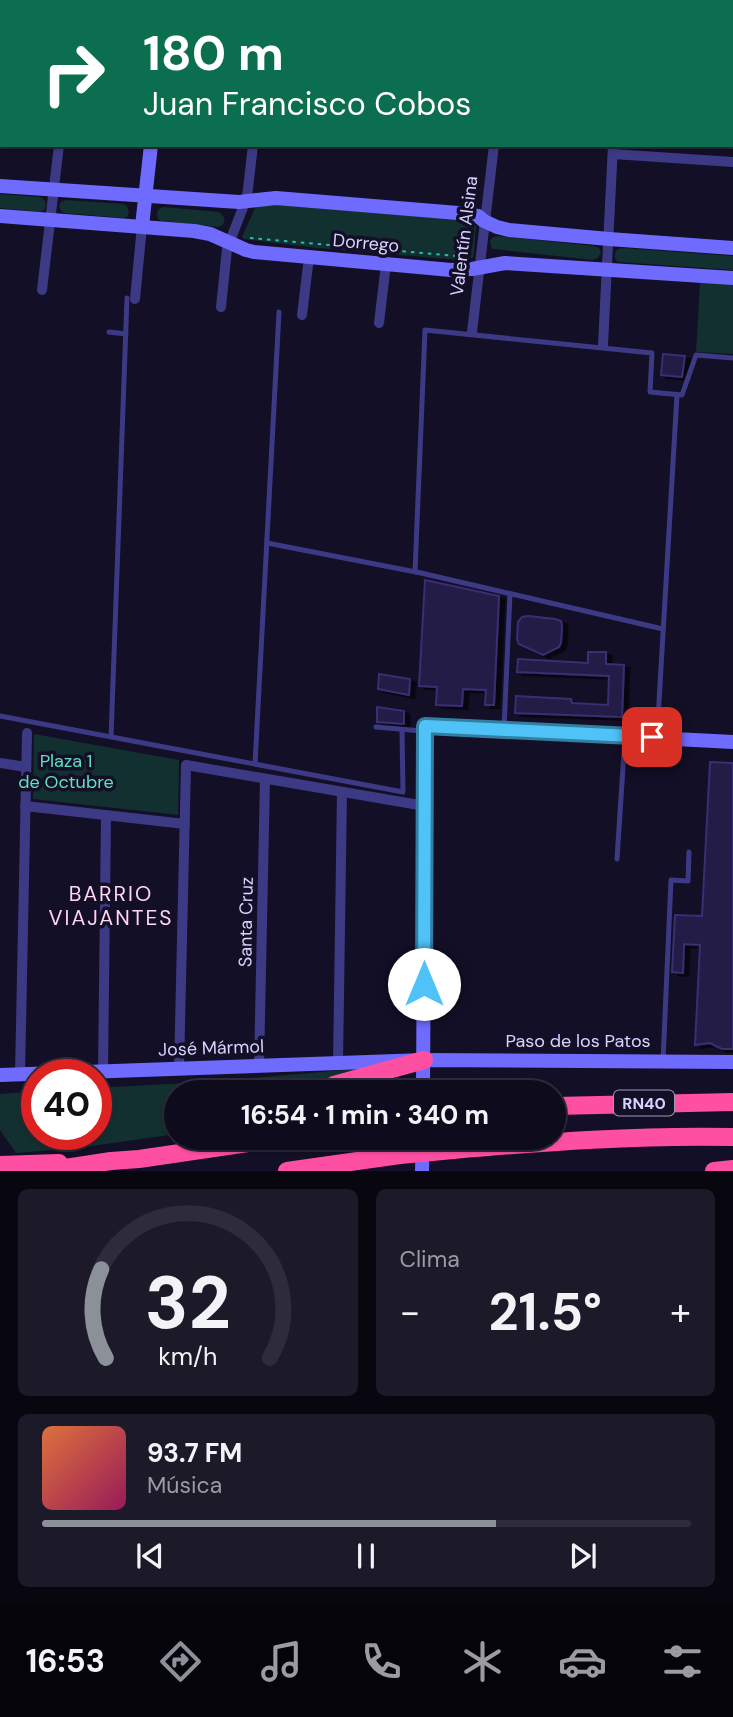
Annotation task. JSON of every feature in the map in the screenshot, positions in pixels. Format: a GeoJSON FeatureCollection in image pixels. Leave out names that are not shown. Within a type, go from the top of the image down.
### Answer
{"type":"FeatureCollection","features":[{"type":"Feature","properties":{"kind":"highway"},"geometry":{"type":"LineString","coordinates":[[352,1080],[424,1060]]}},
{"type":"Feature","properties":{"kind":"highway","name":"RN40"},"geometry":{"type":"LineString","coordinates":[[566,1106],[733,1102]]}},
{"type":"Feature","properties":{"kind":"highway","name":"RN40"},"geometry":{"type":"LineString","coordinates":[[287,1171],[453,1150],[660,1137],[733,1137]]}},
{"type":"Feature","properties":{"kind":"highway"},"geometry":{"type":"LineString","coordinates":[[139,1159],[169,1150]]}},
{"type":"Feature","properties":{"kind":"highway"},"geometry":{"type":"LineString","coordinates":[[0,1165],[139,1159],[200,1150]]}},
{"type":"Feature","properties":{"kind":"highway"},"geometry":{"type":"LineString","coordinates":[[46,1171],[111,1161]]}},
{"type":"Feature","properties":{"kind":"highway"},"geometry":{"type":"LineString","coordinates":[[714,1171],[733,1169]]}},
{"type":"Feature","properties":{"kind":"main road"},"geometry":{"type":"LineString","coordinates":[[142,226],[151,147]]}},
{"type":"Feature","properties":{"kind":"main road"},"geometry":{"type":"LineString","coordinates":[[0,186],[245,202],[276,198],[468,214],[509,229],[733,248]]}},
{"type":"Feature","properties":{"kind":"main road","name":"Dorrego"},"geometry":{"type":"LineString","coordinates":[[0,216],[194,230],[230,238],[246,250],[254,252],[451,270],[505,262],[733,278]]}},
{"type":"Feature","properties":{"kind":"main road"},"geometry":{"type":"LineString","coordinates":[[423,1080],[425,729],[504,729],[733,742]]}},
{"type":"Feature","properties":{"kind":"main road","name":"José Mármol"},"geometry":{"type":"LineString","coordinates":[[112,1071],[424,1060]]}},
{"type":"Feature","properties":{"kind":"main road","name":"Paso de los Patos"},"geometry":{"type":"LineString","coordinates":[[424,1060],[733,1062]]}},
{"type":"Feature","properties":{"kind":"main road","name":"José Mármol"},"geometry":{"type":"LineString","coordinates":[[0,1075],[20,1074]]}},
{"type":"Feature","properties":{"kind":"main road"},"geometry":{"type":"LineString","coordinates":[[422,1171],[423,1150]]}},
{"type":"Feature","properties":{"kind":"street"},"geometry":{"type":"LineString","coordinates":[[42,290],[59,147]]}},
{"type":"Feature","properties":{"kind":"street"},"geometry":{"type":"LineString","coordinates":[[221,307],[226,254],[248,191],[253,147]]}},
{"type":"Feature","properties":{"kind":"street","name":"Valentín Alsina"},"geometry":{"type":"LineString","coordinates":[[472,332],[494,147]]}},
{"type":"Feature","properties":{"kind":"street"},"geometry":{"type":"LineString","coordinates":[[603,345],[613,150],[733,162]]}},
{"type":"Feature","properties":{"kind":"street"},"geometry":{"type":"LineString","coordinates":[[131,299],[142,226]]}},
{"type":"Feature","properties":{"kind":"street"},"geometry":{"type":"LineString","coordinates":[[302,315],[309,257]]}},
{"type":"Feature","properties":{"kind":"street"},"geometry":{"type":"LineString","coordinates":[[379,323],[386,264]]}},
{"type":"Feature","properties":{"kind":"street"},"geometry":{"type":"LineString","coordinates":[[20,1074],[27,733]]}},
{"type":"Feature","properties":{"kind":"street"},"geometry":{"type":"LineString","coordinates":[[0,763],[26,767]]}},
{"type":"Feature","properties":{"kind":"street"},"geometry":{"type":"LineString","coordinates":[[179,1069],[186,765],[425,806]]}},
{"type":"Feature","properties":{"kind":"street","name":"Santa Cruz"},"geometry":{"type":"LineString","coordinates":[[259,1066],[265,779]]}},
{"type":"Feature","properties":{"kind":"street"},"geometry":{"type":"LineString","coordinates":[[338,1063],[342,792]]}},
{"type":"Feature","properties":{"kind":"street"},"geometry":{"type":"LineString","coordinates":[[25,806],[185,824]]}},
{"type":"Feature","properties":{"kind":"street"},"geometry":{"type":"LineString","coordinates":[[103,1059],[106,815]]}},
{"type":"Feature","properties":{"kind":"lane"},"geometry":{"type":"LineString","coordinates":[[111,737],[125,334],[131,299]]}},
{"type":"Feature","properties":{"kind":"lane"},"geometry":{"type":"LineString","coordinates":[[255,764],[279,312]]}},
{"type":"Feature","properties":{"kind":"lane"},"geometry":{"type":"LineString","coordinates":[[415,572],[425,330],[652,353],[650,392],[677,395],[682,395],[696,355],[733,358]]}},
{"type":"Feature","properties":{"kind":"lane"},"geometry":{"type":"LineString","coordinates":[[109,332],[125,334]]}},
{"type":"Feature","properties":{"kind":"lane"},"geometry":{"type":"LineString","coordinates":[[658,719],[677,395]]}},
{"type":"Feature","properties":{"kind":"lane"},"geometry":{"type":"LineString","coordinates":[[267,543],[415,572],[663,629]]}},
{"type":"Feature","properties":{"kind":"lane"},"geometry":{"type":"LineString","coordinates":[[504,729],[510,594]]}},
{"type":"Feature","properties":{"kind":"lane"},"geometry":{"type":"LineString","coordinates":[[0,716],[403,792],[402,730]]}},
{"type":"Feature","properties":{"kind":"lane"},"geometry":{"type":"LineString","coordinates":[[376,727],[425,729]]}},
{"type":"Feature","properties":{"kind":"lane"},"geometry":{"type":"LineString","coordinates":[[617,859],[625,736]]}},
{"type":"Feature","properties":{"kind":"lane"},"geometry":{"type":"LineString","coordinates":[[663,1061],[671,880],[688,881],[689,852]]}},
{"type":"Feature","properties":{"kind":"path"},"geometry":{"type":"LineString","coordinates":[[230,238],[456,256],[481,249]]}},
{"type":"Feature","properties":{"kind":"green space"},"geometry":{"type":"Polygon","coordinates":[[[0,194],[41,197],[46,206],[40,212],[0,208],[0,194]]]}},
{"type":"Feature","properties":{"kind":"green space"},"geometry":{"type":"Polygon","coordinates":[[[66,200],[124,204],[129,213],[123,218],[64,213],[59,206],[66,200]]]}},
{"type":"Feature","properties":{"kind":"green space"},"geometry":{"type":"Polygon","coordinates":[[[277,205],[464,220],[476,226],[473,258],[460,260],[317,248],[242,237],[255,208],[277,205]]]}},
{"type":"Feature","properties":{"kind":"green space"},"geometry":{"type":"Polygon","coordinates":[[[163,207],[219,212],[224,217],[224,222],[218,227],[161,221],[157,214],[163,207]]]}},
{"type":"Feature","properties":{"kind":"green space"},"geometry":{"type":"Polygon","coordinates":[[[499,236],[594,246],[599,248],[601,253],[593,260],[493,249],[490,241],[499,236]]]}},
{"type":"Feature","properties":{"kind":"green space"},"geometry":{"type":"Polygon","coordinates":[[[623,248],[733,256],[733,270],[618,262],[615,253],[623,248]]]}},
{"type":"Feature","properties":{"kind":"green space"},"geometry":{"type":"Polygon","coordinates":[[[700,282],[733,284],[733,354],[696,352],[700,282]]]}},
{"type":"Feature","properties":{"kind":"green space","name":"Plaza 1 de Octubre"},"geometry":{"type":"Polygon","coordinates":[[[34,734],[179,760],[178,815],[33,799],[34,734]]]}},
{"type":"Feature","properties":{"kind":"green space"},"geometry":{"type":"Polygon","coordinates":[[[368,1068],[329,1080],[227,1080],[368,1068]]]}},
{"type":"Feature","properties":{"kind":"green space"},"geometry":{"type":"Polygon","coordinates":[[[164,1084],[164,1136],[112,1143],[112,1087],[164,1084]]]}},
{"type":"Feature","properties":{"kind":"green space"},"geometry":{"type":"Polygon","coordinates":[[[21,1092],[21,1150],[53,1150],[16,1153],[0,1130],[0,1094],[21,1092]]]}},
{"type":"Feature","properties":{"kind":"building"},"geometry":{"type":"Polygon","coordinates":[[[663,354],[685,356],[682,377],[661,375],[663,354]]]}},
{"type":"Feature","properties":{"kind":"building"},"geometry":{"type":"Polygon","coordinates":[[[425,580],[499,596],[494,705],[485,705],[486,690],[463,689],[462,706],[436,705],[437,687],[419,686],[425,580]]]}},
{"type":"Feature","properties":{"kind":"building"},"geometry":{"type":"Polygon","coordinates":[[[522,617],[561,621],[559,647],[543,655],[519,644],[518,622],[522,617]]]}},
{"type":"Feature","properties":{"kind":"building"},"geometry":{"type":"Polygon","coordinates":[[[588,652],[606,652],[606,664],[624,665],[622,717],[515,713],[516,696],[571,699],[572,703],[608,705],[609,676],[517,672],[518,659],[588,663],[588,652]]]}},
{"type":"Feature","properties":{"kind":"building"},"geometry":{"type":"Polygon","coordinates":[[[379,674],[410,679],[409,695],[378,689],[379,674]]]}},
{"type":"Feature","properties":{"kind":"building"},"geometry":{"type":"Polygon","coordinates":[[[377,707],[404,711],[404,724],[377,722],[377,707]]]}},
{"type":"Feature","properties":{"kind":"building"},"geometry":{"type":"Polygon","coordinates":[[[710,762],[733,763],[733,1049],[722,1049],[710,1043],[695,1045],[700,945],[684,944],[683,973],[672,972],[675,915],[702,916],[710,762]]]}},
{"type":"Feature","properties":{"kind":"district","name":"BARRIO VIAJANTES"},"geometry":{"type":"Point","coordinates":[111,906]}},
{"type":"Feature","properties":{"kind":"route"},"geometry":{"type":"LineString","coordinates":[[424,984],[425,726],[652,737]]}}]}
